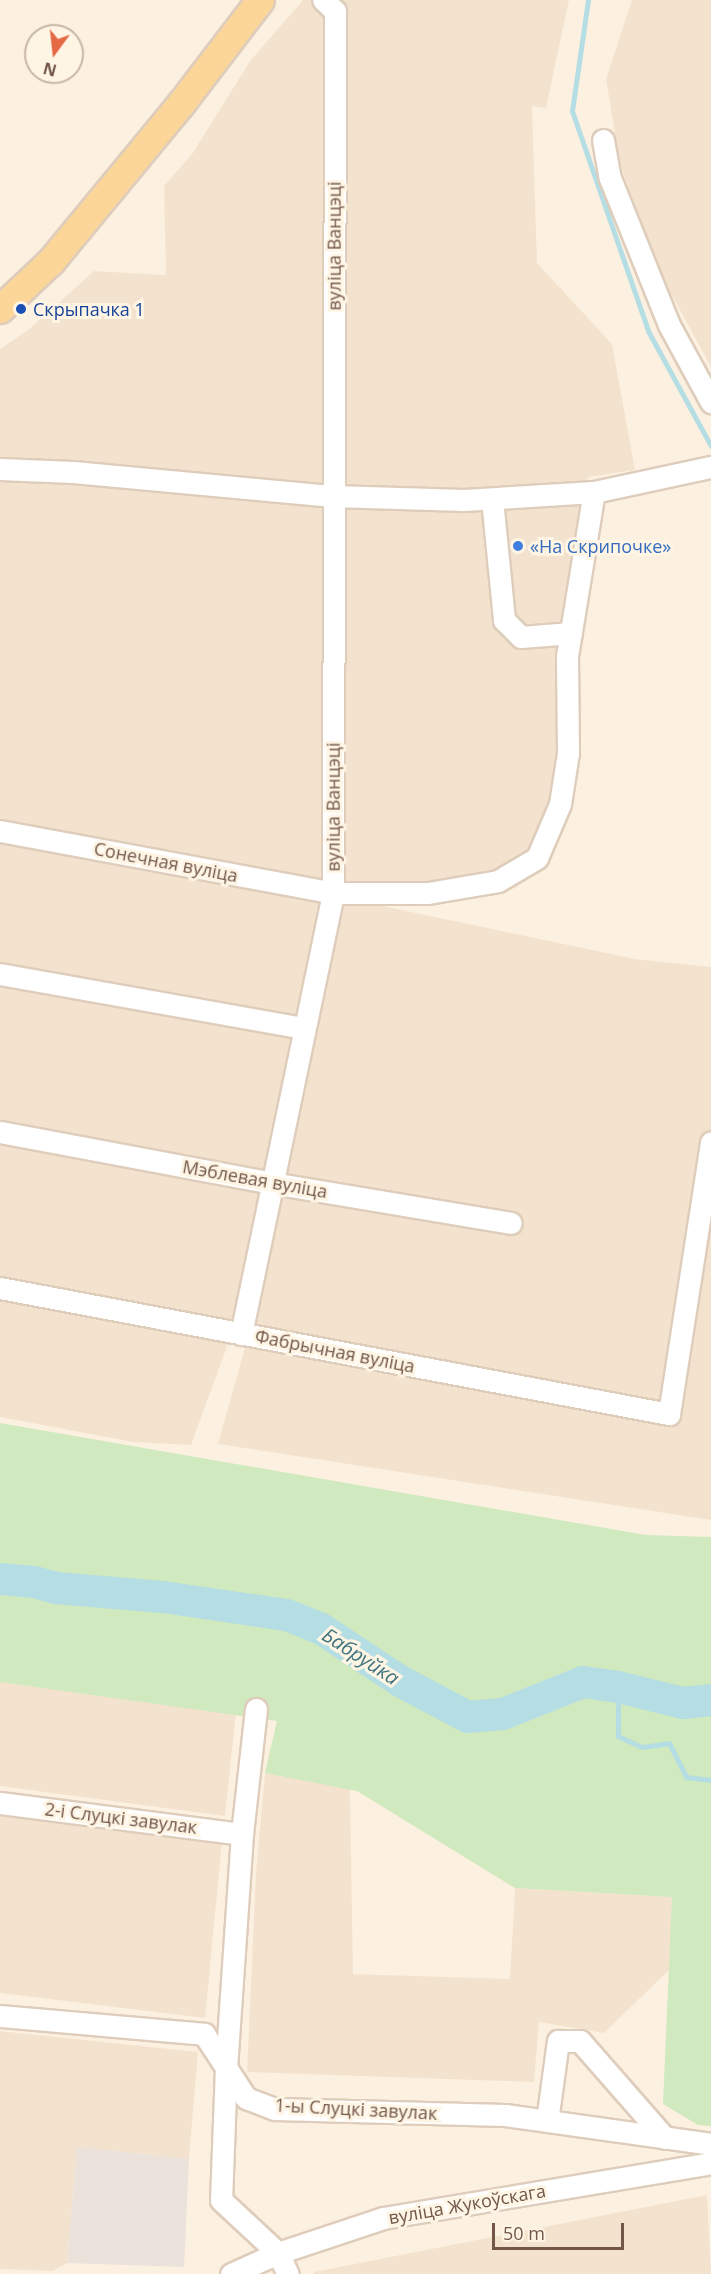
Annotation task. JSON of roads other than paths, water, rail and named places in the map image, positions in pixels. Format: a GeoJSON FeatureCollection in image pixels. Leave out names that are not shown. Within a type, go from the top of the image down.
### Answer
{"type":"FeatureCollection","features":[{"type":"Feature","properties":{"kind":"main road"},"geometry":{"type":"LineString","coordinates":[[0,309],[51,261],[182,102],[260,0]]}},
{"type":"Feature","properties":{"kind":"street","name":"вуліца Ванцэці"},"geometry":{"type":"LineString","coordinates":[[323,0],[335,11],[333,893],[440,891],[498,881],[537,858],[560,804],[568,753],[567,656],[594,492]]}},
{"type":"Feature","properties":{"kind":"street"},"geometry":{"type":"LineString","coordinates":[[603,140],[610,178],[669,325],[711,402]]}},
{"type":"Feature","properties":{"kind":"street"},"geometry":{"type":"LineString","coordinates":[[0,469],[73,472],[333,496],[492,498],[594,492],[710,467]]}},
{"type":"Feature","properties":{"kind":"street"},"geometry":{"type":"LineString","coordinates":[[492,498],[504,620],[521,637],[571,633]]}},
{"type":"Feature","properties":{"kind":"street","name":"Сонечная вуліца"},"geometry":{"type":"LineString","coordinates":[[0,831],[333,893]]}},
{"type":"Feature","properties":{"kind":"street"},"geometry":{"type":"LineString","coordinates":[[242,1334],[333,893]]}},
{"type":"Feature","properties":{"kind":"street"},"geometry":{"type":"LineString","coordinates":[[0,974],[304,1028]]}},
{"type":"Feature","properties":{"kind":"street","name":"Мэблевая вуліца"},"geometry":{"type":"LineString","coordinates":[[0,1132],[272,1183],[511,1223]]}},
{"type":"Feature","properties":{"kind":"street","name":"Фабрычная вуліца"},"geometry":{"type":"LineString","coordinates":[[0,1288],[669,1414],[711,1142]]}},
{"type":"Feature","properties":{"kind":"street"},"geometry":{"type":"LineString","coordinates":[[256,1709],[242,1834],[226,2066],[221,2200],[278,2253],[288,2274]]}},
{"type":"Feature","properties":{"kind":"street","name":"2-і Слуцкі завулак"},"geometry":{"type":"LineString","coordinates":[[0,1803],[242,1834]]}},
{"type":"Feature","properties":{"kind":"street","name":"1-ы Слуцкі завулак"},"geometry":{"type":"LineString","coordinates":[[0,2016],[204,2034],[246,2098],[275,2109],[506,2115],[711,2144]]}},
{"type":"Feature","properties":{"kind":"street"},"geometry":{"type":"LineString","coordinates":[[548,2121],[558,2041],[580,2041],[665,2138]]}},
{"type":"Feature","properties":{"kind":"street","name":"вуліца Жукоўскага"},"geometry":{"type":"LineString","coordinates":[[231,2274],[278,2253],[383,2218],[711,2163]]}},
{"type":"Feature","properties":{"kind":"waterway"},"geometry":{"type":"LineString","coordinates":[[588,0],[572,111],[648,331],[711,446]]}},
{"type":"Feature","properties":{"kind":"waterway","name":"Бабруйка"},"geometry":{"type":"LineString","coordinates":[[0,1579],[34,1582],[56,1588],[163,1597],[287,1615],[320,1628],[400,1681],[468,1717],[503,1714],[583,1682],[618,1687],[683,1703],[711,1700]]}},
{"type":"Feature","properties":{"kind":"waterway"},"geometry":{"type":"LineString","coordinates":[[618,1687],[618,1736],[642,1747],[669,1743],[686,1777],[711,1780]]}},
{"type":"Feature","properties":{"kind":"place","name":"Скрыпачка 1"},"geometry":{"type":"Point","coordinates":[21,309]}},
{"type":"Feature","properties":{"kind":"place","name":"«На Скрипочке»"},"geometry":{"type":"Point","coordinates":[518,546]}}]}
